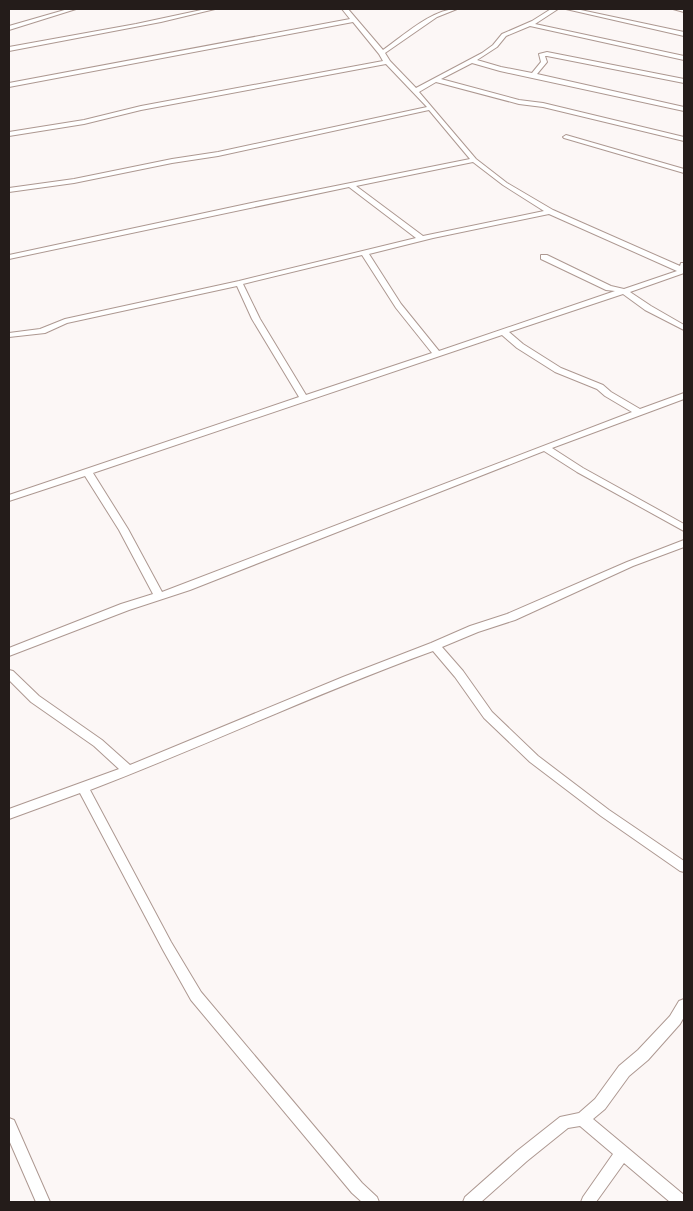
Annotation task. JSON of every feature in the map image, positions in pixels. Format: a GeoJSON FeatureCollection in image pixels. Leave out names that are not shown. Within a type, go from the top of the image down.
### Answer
{"type":"FeatureCollection","features":[{"type":"Feature","properties":{"kind":"street"},"geometry":{"type":"LineString","coordinates":[[9,28],[72,9]]}},
{"type":"Feature","properties":{"kind":"street"},"geometry":{"type":"LineString","coordinates":[[9,50],[168,20],[212,9]]}},
{"type":"Feature","properties":{"kind":"street"},"geometry":{"type":"LineString","coordinates":[[344,9],[382,53],[387,62],[431,108],[474,160],[519,194],[550,212],[684,269]]}},
{"type":"Feature","properties":{"kind":"street"},"geometry":{"type":"LineString","coordinates":[[382,53],[435,16],[454,9]]}},
{"type":"Feature","properties":{"kind":"street"},"geometry":{"type":"LineString","coordinates":[[415,91],[472,61],[495,46],[504,34],[529,24],[555,9]]}},
{"type":"Feature","properties":{"kind":"street"},"geometry":{"type":"LineString","coordinates":[[569,9],[684,34]]}},
{"type":"Feature","properties":{"kind":"street"},"geometry":{"type":"LineString","coordinates":[[676,9],[684,10]]}},
{"type":"Feature","properties":{"kind":"street"},"geometry":{"type":"LineString","coordinates":[[9,85],[300,28],[354,20]]}},
{"type":"Feature","properties":{"kind":"street"},"geometry":{"type":"LineString","coordinates":[[529,24],[684,58]]}},
{"type":"Feature","properties":{"kind":"street"},"geometry":{"type":"LineString","coordinates":[[533,75],[544,62],[541,55],[547,54],[684,81]]}},
{"type":"Feature","properties":{"kind":"street"},"geometry":{"type":"LineString","coordinates":[[472,61],[500,69],[684,109]]}},
{"type":"Feature","properties":{"kind":"street"},"geometry":{"type":"LineString","coordinates":[[9,134],[84,122],[141,108],[387,62]]}},
{"type":"Feature","properties":{"kind":"street"},"geometry":{"type":"LineString","coordinates":[[436,80],[519,102],[543,105],[684,139]]}},
{"type":"Feature","properties":{"kind":"street"},"geometry":{"type":"LineString","coordinates":[[9,190],[74,181],[172,161],[218,154],[431,108]]}},
{"type":"Feature","properties":{"kind":"street"},"geometry":{"type":"LineString","coordinates":[[566,137],[684,171]]}},
{"type":"Feature","properties":{"kind":"street"},"geometry":{"type":"LineString","coordinates":[[9,257],[474,160]]}},
{"type":"Feature","properties":{"kind":"street"},"geometry":{"type":"LineString","coordinates":[[352,186],[422,239]]}},
{"type":"Feature","properties":{"kind":"street"},"geometry":{"type":"LineString","coordinates":[[9,335],[42,331],[65,322],[365,254],[422,239],[550,212]]}},
{"type":"Feature","properties":{"kind":"street"},"geometry":{"type":"LineString","coordinates":[[365,254],[380,282],[408,320],[437,354]]}},
{"type":"Feature","properties":{"kind":"street"},"geometry":{"type":"LineString","coordinates":[[544,257],[609,288],[624,291],[648,308],[684,328]]}},
{"type":"Feature","properties":{"kind":"street"},"geometry":{"type":"LineString","coordinates":[[9,498],[624,291],[684,269]]}},
{"type":"Feature","properties":{"kind":"street"},"geometry":{"type":"LineString","coordinates":[[239,283],[256,319],[304,399]]}},
{"type":"Feature","properties":{"kind":"street"},"geometry":{"type":"LineString","coordinates":[[503,331],[520,346],[558,370],[600,387],[608,394],[640,413]]}},
{"type":"Feature","properties":{"kind":"street"},"geometry":{"type":"LineString","coordinates":[[9,652],[684,396]]}},
{"type":"Feature","properties":{"kind":"street"},"geometry":{"type":"LineString","coordinates":[[546,448],[580,470],[684,528]]}},
{"type":"Feature","properties":{"kind":"street"},"geometry":{"type":"LineString","coordinates":[[87,471],[123,530],[159,596]]}},
{"type":"Feature","properties":{"kind":"street"},"geometry":{"type":"LineString","coordinates":[[9,814],[83,788],[200,742],[282,705],[436,646],[474,629],[511,617],[630,564],[684,543]]}},
{"type":"Feature","properties":{"kind":"street"},"geometry":{"type":"LineString","coordinates":[[436,646],[459,674],[488,715],[534,759],[605,813],[684,867]]}},
{"type":"Feature","properties":{"kind":"street"},"geometry":{"type":"LineString","coordinates":[[9,674],[35,699],[98,742],[128,770]]}},
{"type":"Feature","properties":{"kind":"street"},"geometry":{"type":"LineString","coordinates":[[83,788],[166,946],[196,996],[357,1188],[372,1202]]}},
{"type":"Feature","properties":{"kind":"street"},"geometry":{"type":"LineString","coordinates":[[470,1202],[522,1156],[565,1122],[582,1119],[600,1104],[624,1071],[643,1055],[675,1020],[684,1005]]}},
{"type":"Feature","properties":{"kind":"street"},"geometry":{"type":"LineString","coordinates":[[582,1119],[680,1202]]}},
{"type":"Feature","properties":{"kind":"street"},"geometry":{"type":"LineString","coordinates":[[9,1124],[44,1202]]}},
{"type":"Feature","properties":{"kind":"street"},"geometry":{"type":"LineString","coordinates":[[588,1202],[622,1154]]}}]}
